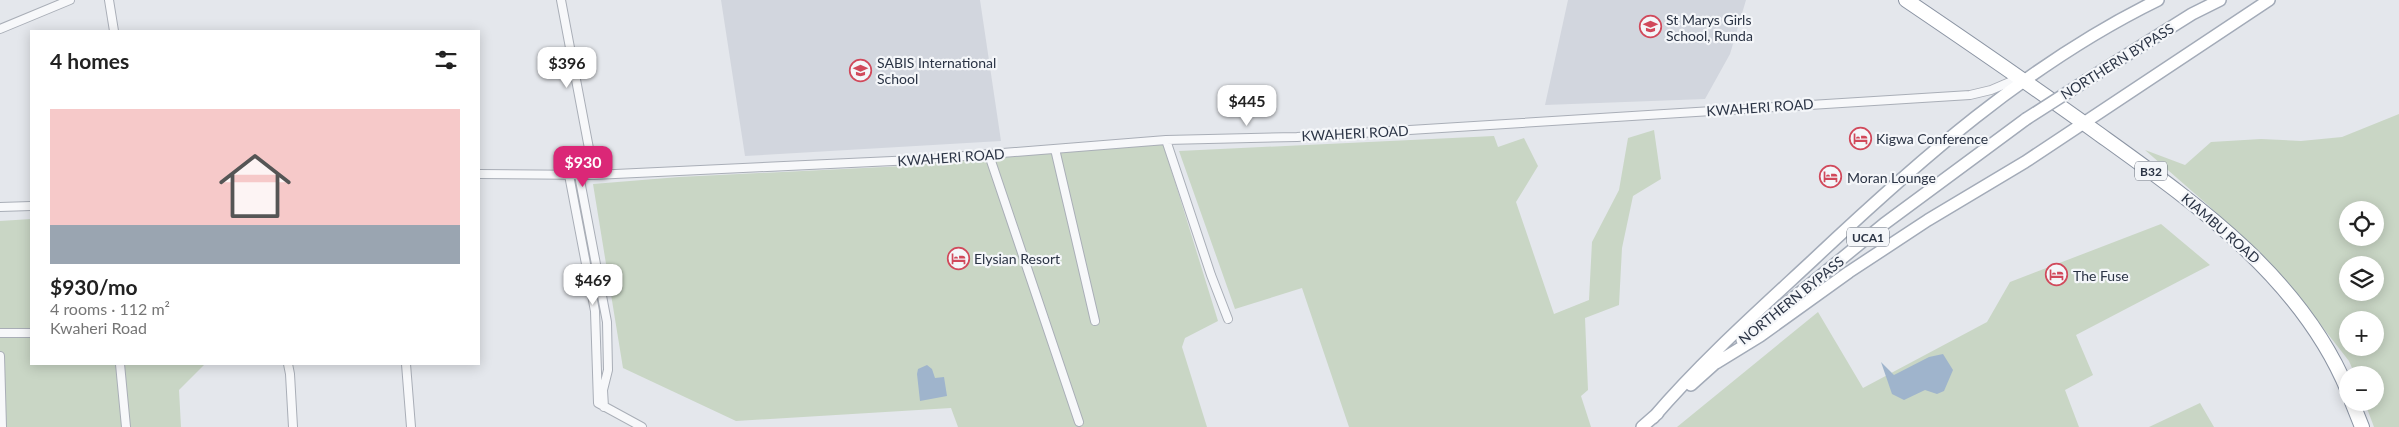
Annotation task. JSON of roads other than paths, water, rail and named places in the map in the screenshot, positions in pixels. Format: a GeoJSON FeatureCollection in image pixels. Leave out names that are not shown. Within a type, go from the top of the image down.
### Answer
{"type":"FeatureCollection","features":[{"type":"Feature","properties":{"kind":"highway","name":"KIAMBU ROAD"},"geometry":{"type":"LineString","coordinates":[[1906,0],[2162,179],[2264,265],[2294,301],[2339,371]]}},
{"type":"Feature","properties":{"kind":"highway"},"geometry":{"type":"LineString","coordinates":[[2356,411],[2362,427]]}},
{"type":"Feature","properties":{"kind":"main road"},"geometry":{"type":"LineString","coordinates":[[1653,418],[1688,378],[1867,210],[2021,79],[2106,28],[2158,0]]}},
{"type":"Feature","properties":{"kind":"main road","name":"NORTHERN BYPASS"},"geometry":{"type":"LineString","coordinates":[[1642,427],[1876,230],[1953,171],[2026,119],[2192,14],[2220,0]]}},
{"type":"Feature","properties":{"kind":"main road"},"geometry":{"type":"LineString","coordinates":[[1716,363],[1767,331],[1849,272],[1920,225],[2024,162],[2269,0]]}},
{"type":"Feature","properties":{"kind":"street"},"geometry":{"type":"LineString","coordinates":[[0,29],[70,0]]}},
{"type":"Feature","properties":{"kind":"street"},"geometry":{"type":"LineString","coordinates":[[109,0],[114,30]]}},
{"type":"Feature","properties":{"kind":"street"},"geometry":{"type":"LineString","coordinates":[[561,0],[594,175]]}},
{"type":"Feature","properties":{"kind":"street","name":"KWAHERI ROAD"},"geometry":{"type":"LineString","coordinates":[[480,174],[594,175],[990,155],[1166,140],[1297,137],[1970,95],[1991,90],[2021,79]]}},
{"type":"Feature","properties":{"kind":"street"},"geometry":{"type":"LineString","coordinates":[[1166,140],[1210,275],[1228,319]]}},
{"type":"Feature","properties":{"kind":"street"},"geometry":{"type":"LineString","coordinates":[[1055,149],[1095,321]]}},
{"type":"Feature","properties":{"kind":"street"},"geometry":{"type":"LineString","coordinates":[[990,155],[1078,422]]}},
{"type":"Feature","properties":{"kind":"street"},"geometry":{"type":"LineString","coordinates":[[569,174],[596,324],[599,369],[598,403],[642,427]]}},
{"type":"Feature","properties":{"kind":"street"},"geometry":{"type":"LineString","coordinates":[[579,175],[607,322],[608,370],[603,390],[604,407]]}},
{"type":"Feature","properties":{"kind":"street"},"geometry":{"type":"LineString","coordinates":[[0,207],[30,206]]}},
{"type":"Feature","properties":{"kind":"street"},"geometry":{"type":"LineString","coordinates":[[596,324],[607,322]]}},
{"type":"Feature","properties":{"kind":"street"},"geometry":{"type":"LineString","coordinates":[[0,333],[30,333]]}},
{"type":"Feature","properties":{"kind":"street"},"geometry":{"type":"LineString","coordinates":[[0,356],[2,427]]}},
{"type":"Feature","properties":{"kind":"street"},"geometry":{"type":"LineString","coordinates":[[120,365],[126,427]]}},
{"type":"Feature","properties":{"kind":"street"},"geometry":{"type":"LineString","coordinates":[[288,365],[293,427]]}},
{"type":"Feature","properties":{"kind":"street"},"geometry":{"type":"LineString","coordinates":[[406,365],[411,427]]}},
{"type":"Feature","properties":{"kind":"water"},"geometry":{"type":"Polygon","coordinates":[[[1943,354],[1953,370],[1944,391],[1937,394],[1925,390],[1904,400],[1892,394],[1881,362],[1894,375],[1929,357],[1943,354]]]}},
{"type":"Feature","properties":{"kind":"water"},"geometry":{"type":"Polygon","coordinates":[[[927,365],[932,369],[935,378],[944,377],[947,396],[920,401],[917,374],[918,369],[927,365]]]}},
{"type":"Feature","properties":{"kind":"place","name":"St Marys Girls School, Runda"},"geometry":{"type":"Point","coordinates":[1650,27]}},
{"type":"Feature","properties":{"kind":"place","name":"SABIS International School"},"geometry":{"type":"Point","coordinates":[861,70]}},
{"type":"Feature","properties":{"kind":"place","name":"Kigwa Conference"},"geometry":{"type":"Point","coordinates":[1860,138]}},
{"type":"Feature","properties":{"kind":"place","name":"Moran Lounge"},"geometry":{"type":"Point","coordinates":[1831,177]}},
{"type":"Feature","properties":{"kind":"place","name":"Elysian Resort"},"geometry":{"type":"Point","coordinates":[958,258]}},
{"type":"Feature","properties":{"kind":"place","name":"The Fuse"},"geometry":{"type":"Point","coordinates":[2057,275]}}]}
